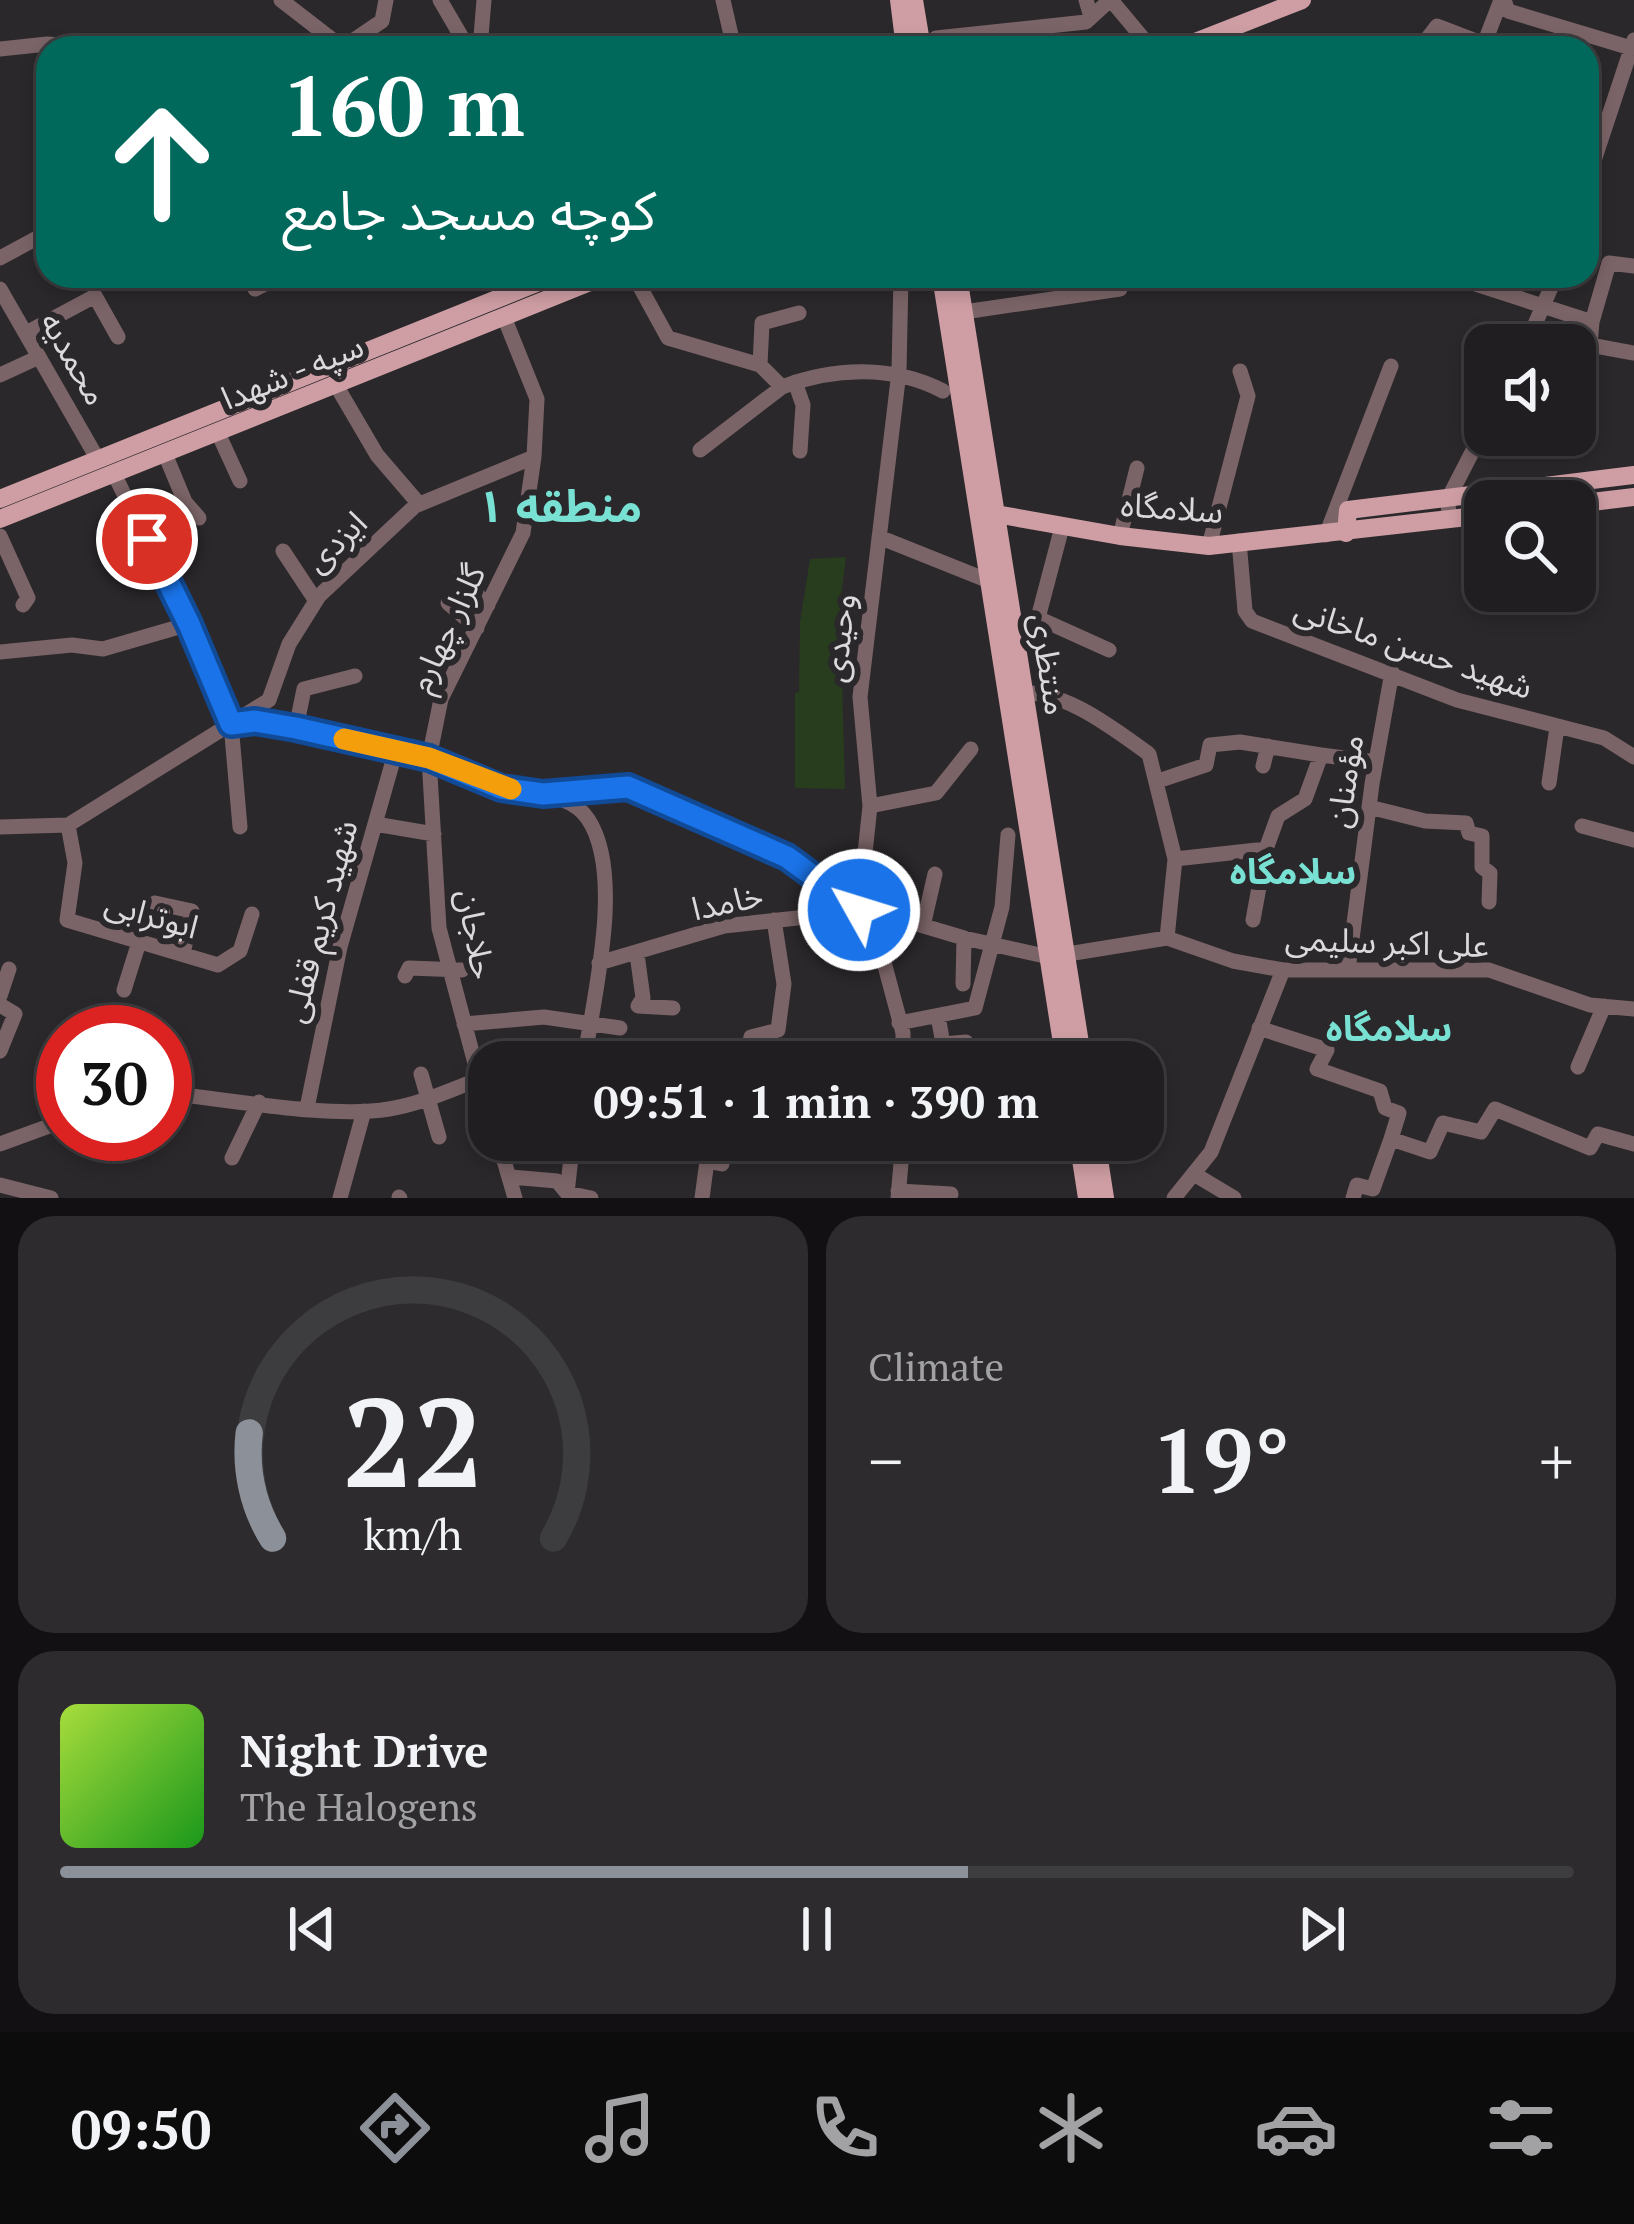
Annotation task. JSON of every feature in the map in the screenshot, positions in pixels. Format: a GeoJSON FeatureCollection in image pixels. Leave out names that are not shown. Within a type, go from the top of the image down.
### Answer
{"type":"FeatureCollection","features":[{"type":"Feature","properties":{"kind":"main road"},"geometry":{"type":"LineString","coordinates":[[899,0],[904,36]]}},
{"type":"Feature","properties":{"kind":"main road"},"geometry":{"type":"LineString","coordinates":[[914,0],[927,36]]}},
{"type":"Feature","properties":{"kind":"main road"},"geometry":{"type":"LineString","coordinates":[[1213,36],[1302,0]]}},
{"type":"Feature","properties":{"kind":"main road","name":"سپه - شهدا"},"geometry":{"type":"LineString","coordinates":[[0,499],[524,288]]}},
{"type":"Feature","properties":{"kind":"main road","name":"سپه - شهدا"},"geometry":{"type":"LineString","coordinates":[[0,519],[575,288]]}},
{"type":"Feature","properties":{"kind":"main road","name":"منتظری"},"geometry":{"type":"LineString","coordinates":[[942,288],[989,581],[1016,693]]}},
{"type":"Feature","properties":{"kind":"main road","name":"منتظری"},"geometry":{"type":"LineString","coordinates":[[960,288],[996,514],[1016,693],[1058,956],[1079,1041]]}},
{"type":"Feature","properties":{"kind":"main road"},"geometry":{"type":"LineString","coordinates":[[1449,509],[1634,475]]}},
{"type":"Feature","properties":{"kind":"main road"},"geometry":{"type":"LineString","coordinates":[[1596,502],[1634,497]]}},
{"type":"Feature","properties":{"kind":"main road"},"geometry":{"type":"LineString","coordinates":[[1336,534],[1348,509],[1464,512]]}},
{"type":"Feature","properties":{"kind":"main road","name":"سلامگاه"},"geometry":{"type":"LineString","coordinates":[[996,514],[1209,546],[1336,534]]}},
{"type":"Feature","properties":{"kind":"main road","name":"منتظری"},"geometry":{"type":"LineString","coordinates":[[1058,956],[1064,1041]]}},
{"type":"Feature","properties":{"kind":"main road"},"geometry":{"type":"LineString","coordinates":[[1081,1161],[1087,1198]]}},
{"type":"Feature","properties":{"kind":"main road"},"geometry":{"type":"LineString","coordinates":[[1099,1161],[1105,1198]]}},
{"type":"Feature","properties":{"kind":"street"},"geometry":{"type":"LineString","coordinates":[[281,0],[327,36]]}},
{"type":"Feature","properties":{"kind":"street"},"geometry":{"type":"LineString","coordinates":[[360,36],[382,21],[386,0]]}},
{"type":"Feature","properties":{"kind":"street"},"geometry":{"type":"LineString","coordinates":[[440,0],[461,36]]}},
{"type":"Feature","properties":{"kind":"street"},"geometry":{"type":"LineString","coordinates":[[481,36],[484,0]]}},
{"type":"Feature","properties":{"kind":"street"},"geometry":{"type":"LineString","coordinates":[[724,0],[732,36]]}},
{"type":"Feature","properties":{"kind":"street"},"geometry":{"type":"LineString","coordinates":[[981,36],[1086,22],[1088,9],[1111,0],[1141,36]]}},
{"type":"Feature","properties":{"kind":"street"},"geometry":{"type":"LineString","coordinates":[[1502,0],[1508,11],[1633,43],[1599,146]]}},
{"type":"Feature","properties":{"kind":"street"},"geometry":{"type":"LineString","coordinates":[[1487,36],[1502,0]]}},
{"type":"Feature","properties":{"kind":"street"},"geometry":{"type":"LineString","coordinates":[[1429,36],[1437,26],[1463,36]]}},
{"type":"Feature","properties":{"kind":"street"},"geometry":{"type":"LineString","coordinates":[[0,49],[36,47]]}},
{"type":"Feature","properties":{"kind":"street"},"geometry":{"type":"LineString","coordinates":[[0,258],[36,238]]}},
{"type":"Feature","properties":{"kind":"street"},"geometry":{"type":"LineString","coordinates":[[1634,266],[1610,263],[1590,345],[1634,353]]}},
{"type":"Feature","properties":{"kind":"street"},"geometry":{"type":"LineString","coordinates":[[641,288],[668,338],[760,365],[788,384],[803,405],[800,451]]}},
{"type":"Feature","properties":{"kind":"street","name":"وحیدی"},"geometry":{"type":"LineString","coordinates":[[864,910],[870,806],[860,697],[899,372],[901,288]]}},
{"type":"Feature","properties":{"kind":"street"},"geometry":{"type":"LineString","coordinates":[[1454,299],[1455,288]]}},
{"type":"Feature","properties":{"kind":"street"},"geometry":{"type":"LineString","coordinates":[[1486,288],[1592,322]]}},
{"type":"Feature","properties":{"kind":"street"},"geometry":{"type":"LineString","coordinates":[[1537,324],[1552,288]]}},
{"type":"Feature","properties":{"kind":"street","name":"محمدیه"},"geometry":{"type":"LineString","coordinates":[[0,289],[97,458]]}},
{"type":"Feature","properties":{"kind":"street"},"geometry":{"type":"LineString","coordinates":[[964,312],[1120,289]]}},
{"type":"Feature","properties":{"kind":"street"},"geometry":{"type":"LineString","coordinates":[[26,333],[95,296],[118,337]]}},
{"type":"Feature","properties":{"kind":"street"},"geometry":{"type":"LineString","coordinates":[[760,365],[762,323],[799,313]]}},
{"type":"Feature","properties":{"kind":"street","name":"گلزار چهارم"},"geometry":{"type":"LineString","coordinates":[[429,758],[441,699],[524,533],[536,399],[504,317]]}},
{"type":"Feature","properties":{"kind":"street"},"geometry":{"type":"LineString","coordinates":[[0,375],[39,357]]}},
{"type":"Feature","properties":{"kind":"street"},"geometry":{"type":"LineString","coordinates":[[1336,534],[1391,366]]}},
{"type":"Feature","properties":{"kind":"street"},"geometry":{"type":"LineString","coordinates":[[1209,546],[1248,396],[1240,370]]}},
{"type":"Feature","properties":{"kind":"street"},"geometry":{"type":"LineString","coordinates":[[700,450],[788,384],[839,373],[899,372],[943,391]]}},
{"type":"Feature","properties":{"kind":"street"},"geometry":{"type":"LineString","coordinates":[[336,385],[377,455],[419,504]]}},
{"type":"Feature","properties":{"kind":"street"},"geometry":{"type":"LineString","coordinates":[[218,433],[240,481]]}},
{"type":"Feature","properties":{"kind":"street"},"geometry":{"type":"LineString","coordinates":[[165,454],[185,502],[199,518]]}},
{"type":"Feature","properties":{"kind":"street"},"geometry":{"type":"LineString","coordinates":[[1449,509],[1472,456]]}},
{"type":"Feature","properties":{"kind":"street","name":"ایزدی"},"geometry":{"type":"LineString","coordinates":[[68,826],[269,700],[289,644],[316,601],[419,504],[534,457]]}},
{"type":"Feature","properties":{"kind":"street"},"geometry":{"type":"LineString","coordinates":[[1120,536],[1137,468]]}},
{"type":"Feature","properties":{"kind":"street"},"geometry":{"type":"LineString","coordinates":[[114,473],[189,624],[231,724],[240,827]]}},
{"type":"Feature","properties":{"kind":"street"},"geometry":{"type":"LineString","coordinates":[[1061,526],[1038,618],[1109,650]]}},
{"type":"Feature","properties":{"kind":"street"},"geometry":{"type":"LineString","coordinates":[[0,536],[28,598],[23,605]]}},
{"type":"Feature","properties":{"kind":"street"},"geometry":{"type":"LineString","coordinates":[[879,538],[989,581]]}},
{"type":"Feature","properties":{"kind":"street","name":"شهید حسن ماخانی"},"geometry":{"type":"LineString","coordinates":[[1239,541],[1244,611],[1252,622],[1457,700],[1604,738],[1634,757]]}},
{"type":"Feature","properties":{"kind":"street"},"geometry":{"type":"LineString","coordinates":[[283,551],[316,601]]}},
{"type":"Feature","properties":{"kind":"street"},"geometry":{"type":"LineString","coordinates":[[459,578],[488,605]]}},
{"type":"Feature","properties":{"kind":"street"},"geometry":{"type":"LineString","coordinates":[[448,603],[476,628]]}},
{"type":"Feature","properties":{"kind":"street"},"geometry":{"type":"LineString","coordinates":[[0,652],[72,645],[103,650],[189,624]]}},
{"type":"Feature","properties":{"kind":"street","name":"مؤمنان"},"geometry":{"type":"LineString","coordinates":[[1348,970],[1392,672]]}},
{"type":"Feature","properties":{"kind":"street"},"geometry":{"type":"LineString","coordinates":[[296,728],[304,689],[355,676]]}},
{"type":"Feature","properties":{"kind":"street"},"geometry":{"type":"LineString","coordinates":[[1016,693],[1054,698],[1103,722],[1149,754],[1175,859],[1167,938]]}},
{"type":"Feature","properties":{"kind":"street"},"geometry":{"type":"LineString","coordinates":[[231,724],[255,721],[296,728],[429,758],[501,788],[543,794],[575,806],[598,840],[603,866],[599,963],[587,1041]]}},
{"type":"Feature","properties":{"kind":"street"},"geometry":{"type":"LineString","coordinates":[[1550,783],[1557,727]]}},
{"type":"Feature","properties":{"kind":"street"},"geometry":{"type":"LineString","coordinates":[[1158,782],[1206,765],[1210,745],[1240,742],[1376,762]]}},
{"type":"Feature","properties":{"kind":"street"},"geometry":{"type":"LineString","coordinates":[[1263,766],[1268,746]]}},
{"type":"Feature","properties":{"kind":"street"},"geometry":{"type":"LineString","coordinates":[[870,806],[936,793],[971,748]]}},
{"type":"Feature","properties":{"kind":"street","name":"شهید کریم قفلی"},"geometry":{"type":"LineString","coordinates":[[307,1108],[330,987],[396,751]]}},
{"type":"Feature","properties":{"kind":"street"},"geometry":{"type":"LineString","coordinates":[[1253,920],[1278,816],[1305,799],[1322,755]]}},
{"type":"Feature","properties":{"kind":"street","name":"حلاجان"},"geometry":{"type":"LineString","coordinates":[[429,758],[440,928],[456,969],[468,1041]]}},
{"type":"Feature","properties":{"kind":"street"},"geometry":{"type":"LineString","coordinates":[[543,794],[628,787],[787,857],[864,910],[964,938],[1058,956]]}},
{"type":"Feature","properties":{"kind":"street"},"geometry":{"type":"LineString","coordinates":[[1369,807],[1425,821],[1466,823],[1469,833],[1482,836],[1482,866],[1490,873],[1490,902]]}},
{"type":"Feature","properties":{"kind":"street"},"geometry":{"type":"LineString","coordinates":[[375,824],[434,833]]}},
{"type":"Feature","properties":{"kind":"street"},"geometry":{"type":"LineString","coordinates":[[0,827],[68,826]]}},
{"type":"Feature","properties":{"kind":"street","name":"ابوترابی"},"geometry":{"type":"LineString","coordinates":[[68,826],[75,863],[67,920],[218,965],[240,951],[252,914]]}},
{"type":"Feature","properties":{"kind":"street"},"geometry":{"type":"LineString","coordinates":[[1582,826],[1634,840]]}},
{"type":"Feature","properties":{"kind":"street"},"geometry":{"type":"LineString","coordinates":[[899,1023],[975,1008],[1002,907],[1008,835]]}},
{"type":"Feature","properties":{"kind":"street"},"geometry":{"type":"LineString","coordinates":[[1175,859],[1267,849]]}},
{"type":"Feature","properties":{"kind":"street"},"geometry":{"type":"LineString","coordinates":[[922,926],[935,874]]}},
{"type":"Feature","properties":{"kind":"street"},"geometry":{"type":"LineString","coordinates":[[155,903],[192,911],[182,954]]}},
{"type":"Feature","properties":{"kind":"street"},"geometry":{"type":"LineString","coordinates":[[864,910],[901,1041]]}},
{"type":"Feature","properties":{"kind":"street","name":"خامدا"},"geometry":{"type":"LineString","coordinates":[[599,963],[724,926],[864,910]]}},
{"type":"Feature","properties":{"kind":"street"},"geometry":{"type":"LineString","coordinates":[[750,1041],[778,1030],[784,984],[774,920]]}},
{"type":"Feature","properties":{"kind":"street"},"geometry":{"type":"LineString","coordinates":[[963,984],[964,938]]}},
{"type":"Feature","properties":{"kind":"street","name":"علی اکبر سلیمی"},"geometry":{"type":"LineString","coordinates":[[1058,956],[1167,938],[1233,961],[1283,970],[1489,970],[1604,1006],[1634,1009]]}},
{"type":"Feature","properties":{"kind":"street"},"geometry":{"type":"LineString","coordinates":[[124,990],[139,942]]}},
{"type":"Feature","properties":{"kind":"street"},"geometry":{"type":"LineString","coordinates":[[637,954],[643,998],[638,1006],[673,1008]]}},
{"type":"Feature","properties":{"kind":"street"},"geometry":{"type":"LineString","coordinates":[[405,976],[410,968],[456,969]]}},
{"type":"Feature","properties":{"kind":"street"},"geometry":{"type":"LineString","coordinates":[[0,1051],[15,1014],[0,1000],[9,969]]}},
{"type":"Feature","properties":{"kind":"street"},"geometry":{"type":"LineString","coordinates":[[1174,1198],[1211,1152],[1283,970]]}},
{"type":"Feature","properties":{"kind":"street"},"geometry":{"type":"LineString","coordinates":[[1578,1067],[1604,1006]]}},
{"type":"Feature","properties":{"kind":"street"},"geometry":{"type":"LineString","coordinates":[[938,1016],[943,1041]]}},
{"type":"Feature","properties":{"kind":"street"},"geometry":{"type":"LineString","coordinates":[[464,1024],[544,1017],[620,1028]]}},
{"type":"Feature","properties":{"kind":"street"},"geometry":{"type":"LineString","coordinates":[[1259,1028],[1327,1049],[1317,1070],[1380,1091],[1385,1108],[1399,1113],[1373,1189],[1358,1185],[1353,1198]]}},
{"type":"Feature","properties":{"kind":"street"},"geometry":{"type":"LineString","coordinates":[[421,1074],[440,1137]]}},
{"type":"Feature","properties":{"kind":"street"},"geometry":{"type":"LineString","coordinates":[[192,1096],[364,1111],[426,1100],[468,1084]]}},
{"type":"Feature","properties":{"kind":"street"},"geometry":{"type":"LineString","coordinates":[[232,1158],[259,1102]]}},
{"type":"Feature","properties":{"kind":"street"},"geometry":{"type":"LineString","coordinates":[[1391,1139],[1430,1152],[1443,1123],[1481,1132],[1495,1108],[1590,1148],[1598,1134],[1634,1144]]}},
{"type":"Feature","properties":{"kind":"street"},"geometry":{"type":"LineString","coordinates":[[340,1198],[364,1111]]}},
{"type":"Feature","properties":{"kind":"street"},"geometry":{"type":"LineString","coordinates":[[0,1144],[36,1131]]}},
{"type":"Feature","properties":{"kind":"street"},"geometry":{"type":"LineString","coordinates":[[506,1161],[515,1198]]}},
{"type":"Feature","properties":{"kind":"street"},"geometry":{"type":"LineString","coordinates":[[567,1193],[571,1161]]}},
{"type":"Feature","properties":{"kind":"street"},"geometry":{"type":"LineString","coordinates":[[702,1198],[707,1161]]}},
{"type":"Feature","properties":{"kind":"street"},"geometry":{"type":"LineString","coordinates":[[901,1161],[898,1195],[951,1194]]}},
{"type":"Feature","properties":{"kind":"street"},"geometry":{"type":"LineString","coordinates":[[1194,1174],[1234,1198]]}},
{"type":"Feature","properties":{"kind":"street"},"geometry":{"type":"LineString","coordinates":[[512,1177],[557,1181],[567,1193],[591,1198]]}},
{"type":"Feature","properties":{"kind":"street"},"geometry":{"type":"LineString","coordinates":[[4,1190],[51,1198]]}},
{"type":"Feature","properties":{"kind":"green space"},"geometry":{"type":"Polygon","coordinates":[[[846,557],[840,604],[845,789],[795,788],[795,693],[799,692],[800,622],[810,559],[846,557]]]}},
{"type":"Feature","properties":{"kind":"slow traffic"},"geometry":{"type":"LineString","coordinates":[[344,739],[429,758],[511,789]]}},
{"type":"Feature","properties":{"kind":"district","name":"منطقه ۱"},"geometry":{"type":"Point","coordinates":[560,505]}},
{"type":"Feature","properties":{"kind":"district","name":"سلامگاه"},"geometry":{"type":"Point","coordinates":[1293,870]}},
{"type":"Feature","properties":{"kind":"district","name":"سلامگاه"},"geometry":{"type":"Point","coordinates":[1389,1027]}},
{"type":"Feature","properties":{"kind":"route"},"geometry":{"type":"LineString","coordinates":[[147,539],[231,724],[255,721],[296,728],[429,758],[501,788],[543,794],[628,787],[787,857],[859,910]]}}]}
